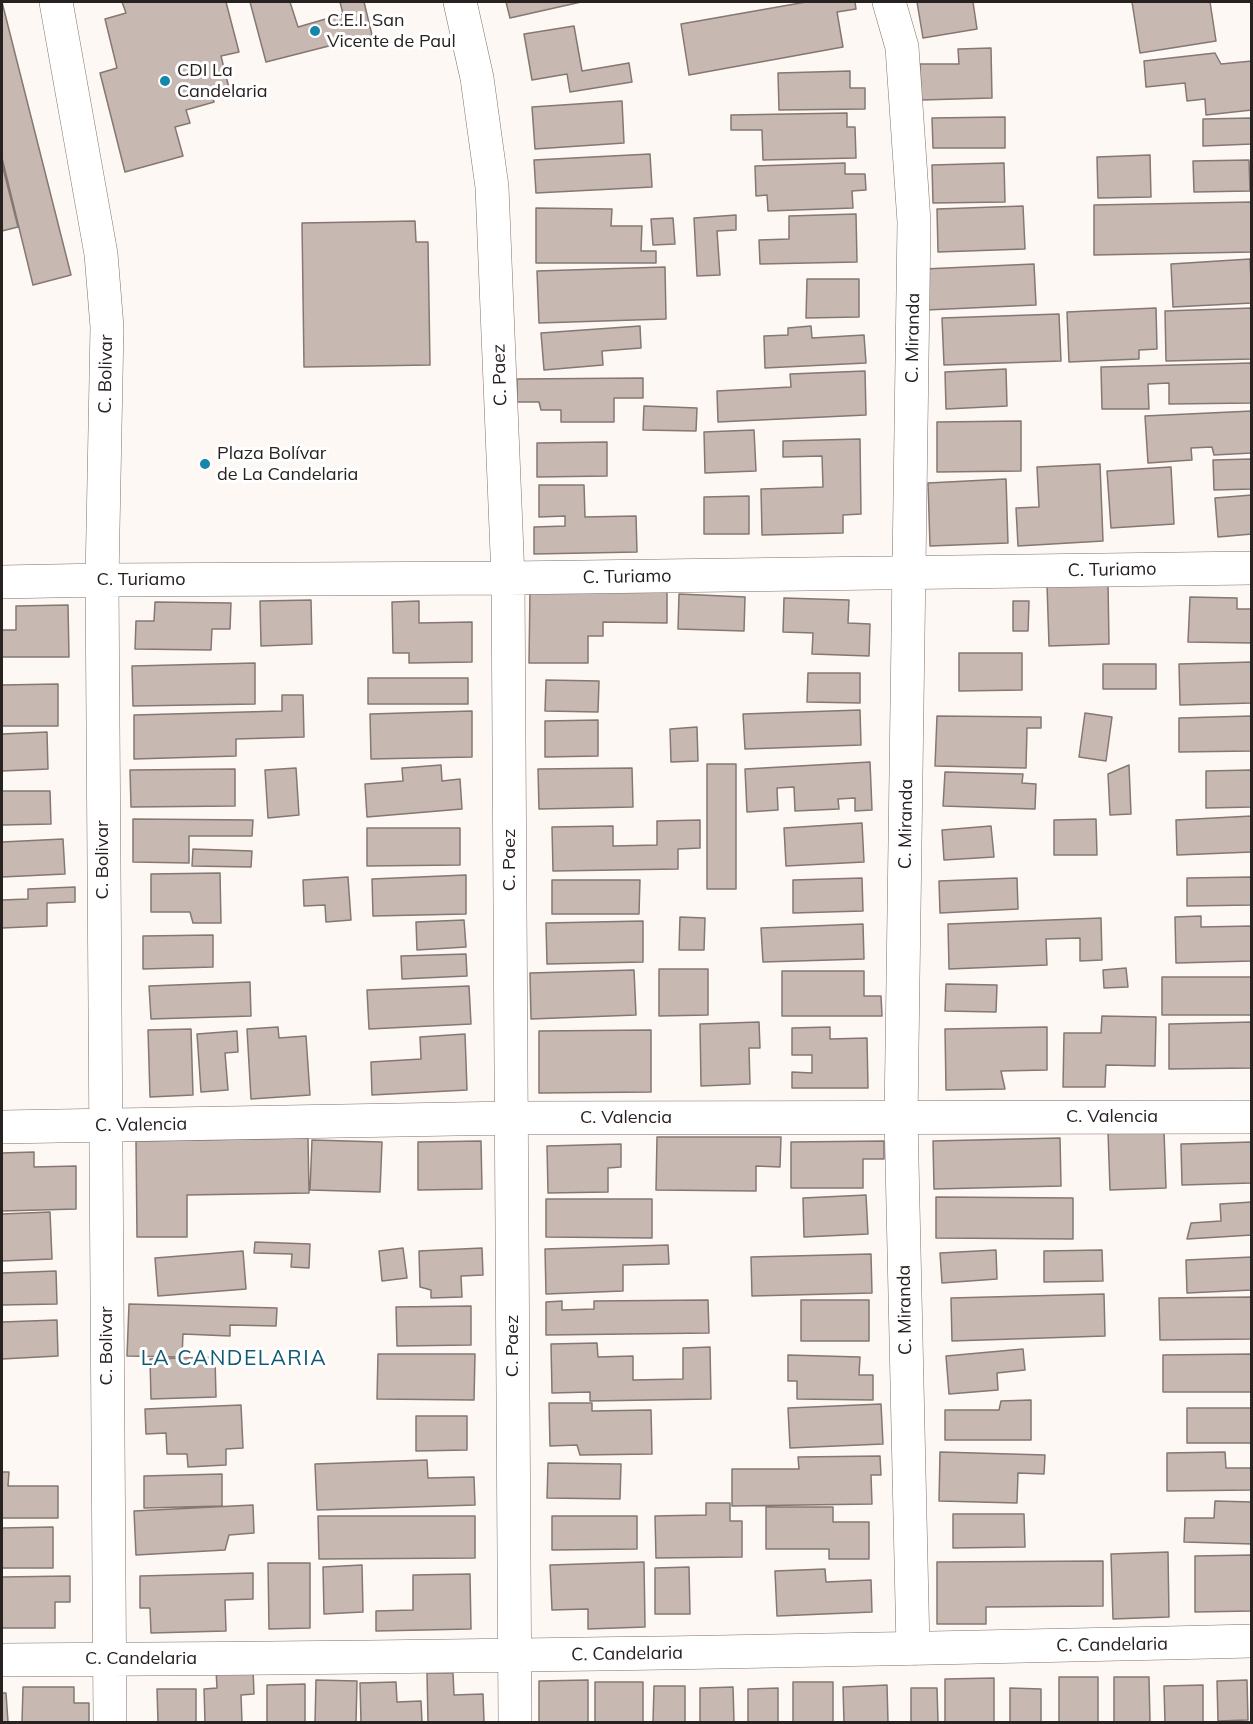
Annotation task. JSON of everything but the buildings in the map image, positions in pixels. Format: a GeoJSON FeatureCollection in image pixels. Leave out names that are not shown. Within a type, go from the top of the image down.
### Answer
{"type":"FeatureCollection","features":[{"type":"Feature","properties":{"kind":"street","name":"C. Bolivar"},"geometry":{"type":"LineString","coordinates":[[56,2],[101,254],[107,327],[102,580],[110,1722]]}},
{"type":"Feature","properties":{"kind":"street","name":"C. Paez"},"geometry":{"type":"LineString","coordinates":[[460,2],[477,78],[492,187],[508,578],[515,1722]]}},
{"type":"Feature","properties":{"kind":"street","name":"C. Miranda"},"geometry":{"type":"LineString","coordinates":[[890,2],[902,47],[914,222],[901,1117],[913,1649]]}},
{"type":"Feature","properties":{"kind":"street","name":"C. Turiamo"},"geometry":{"type":"LineString","coordinates":[[2,582],[1251,568]]}},
{"type":"Feature","properties":{"kind":"street","name":"C. Valencia"},"geometry":{"type":"LineString","coordinates":[[2,1127],[512,1118],[1251,1117]]}},
{"type":"Feature","properties":{"kind":"street","name":"C. Candelaria"},"geometry":{"type":"LineString","coordinates":[[2,1660],[515,1656],[1251,1641]]}},
{"type":"Feature","properties":{"kind":"place","name":"C.E.I. San Vicente de Paul"},"geometry":{"type":"Point","coordinates":[315,31]}},
{"type":"Feature","properties":{"kind":"place","name":"CDI La Candelaria"},"geometry":{"type":"Point","coordinates":[165,81]}},
{"type":"Feature","properties":{"kind":"place","name":"Plaza Bolívar de La Candelaria"},"geometry":{"type":"Point","coordinates":[205,464]}},
{"type":"Feature","properties":{"kind":"district","name":"LA CANDELARIA"},"geometry":{"type":"Point","coordinates":[234,1359]}}]}
